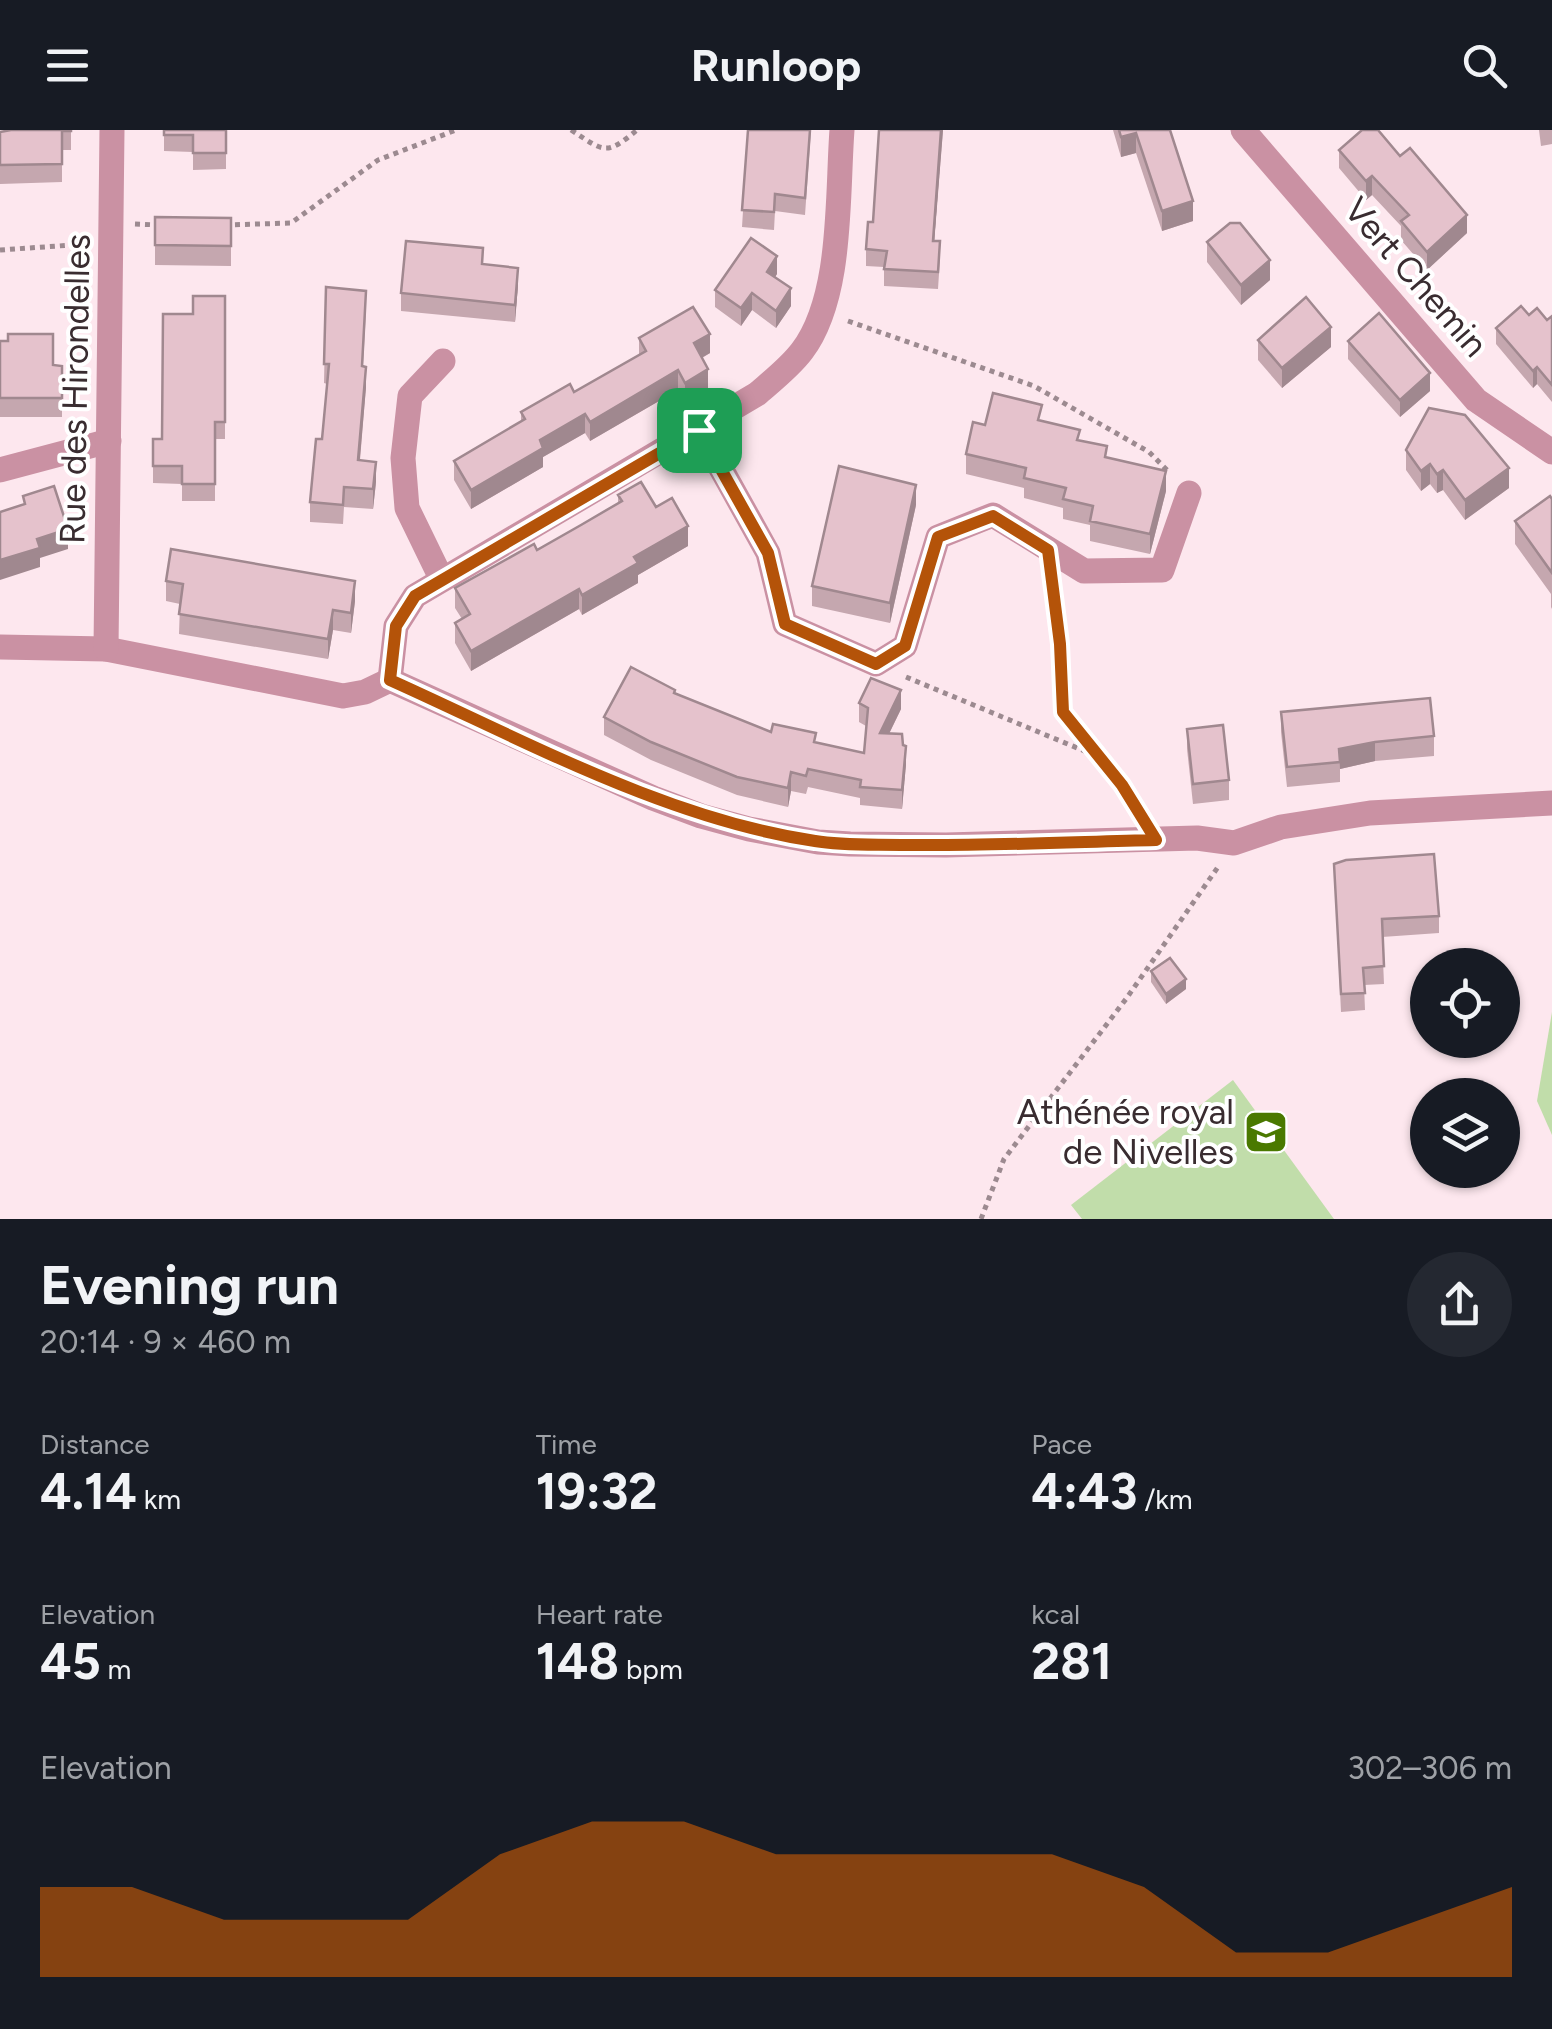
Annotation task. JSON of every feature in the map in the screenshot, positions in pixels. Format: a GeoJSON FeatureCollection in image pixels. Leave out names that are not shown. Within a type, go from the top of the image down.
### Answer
{"type":"FeatureCollection","features":[{"type":"Feature","properties":{"kind":"street","name":"Rue des Hirondelles"},"geometry":{"type":"LineString","coordinates":[[106,649],[112,130]]}},
{"type":"Feature","properties":{"kind":"street"},"geometry":{"type":"LineString","coordinates":[[390,680],[396,626],[415,596],[757,394],[803,350],[822,311],[832,270],[842,130]]}},
{"type":"Feature","properties":{"kind":"street","name":"Vert Chemin"},"geometry":{"type":"LineString","coordinates":[[1243,130],[1476,400],[1552,452]]}},
{"type":"Feature","properties":{"kind":"street"},"geometry":{"type":"LineString","coordinates":[[440,578],[407,508],[403,458],[410,396],[444,361]]}},
{"type":"Feature","properties":{"kind":"street"},"geometry":{"type":"LineString","coordinates":[[699,430],[768,553],[785,624],[876,664],[905,646],[938,537],[993,516],[1084,571],[1162,570],[1189,493]]}},
{"type":"Feature","properties":{"kind":"street"},"geometry":{"type":"LineString","coordinates":[[0,470],[109,441]]}},
{"type":"Feature","properties":{"kind":"street"},"geometry":{"type":"LineString","coordinates":[[0,647],[106,649],[343,696],[365,692],[390,680],[653,798],[701,816],[818,842],[946,846],[1197,838],[1234,843],[1281,827],[1370,812],[1552,802]]}},
{"type":"Feature","properties":{"kind":"path"},"geometry":{"type":"LineString","coordinates":[[210,225],[291,223],[378,160],[456,130]]}},
{"type":"Feature","properties":{"kind":"path"},"geometry":{"type":"LineString","coordinates":[[571,130],[602,150],[637,130]]}},
{"type":"Feature","properties":{"kind":"path"},"geometry":{"type":"LineString","coordinates":[[0,250],[174,224]]}},
{"type":"Feature","properties":{"kind":"path"},"geometry":{"type":"LineString","coordinates":[[822,311],[1034,386],[1149,452]]}},
{"type":"Feature","properties":{"kind":"path"},"geometry":{"type":"LineString","coordinates":[[1048,550],[1060,644],[1063,712],[1122,785],[1156,840]]}},
{"type":"Feature","properties":{"kind":"path"},"geometry":{"type":"LineString","coordinates":[[876,664],[1100,757]]}},
{"type":"Feature","properties":{"kind":"path"},"geometry":{"type":"LineString","coordinates":[[981,1219],[1004,1159],[1126,1000],[1234,843]]}},
{"type":"Feature","properties":{"kind":"green space"},"geometry":{"type":"Polygon","coordinates":[[[1552,1012],[1552,1135],[1537,1101],[1552,1012]]]}},
{"type":"Feature","properties":{"kind":"green space"},"geometry":{"type":"Polygon","coordinates":[[[1233,1080],[1334,1219],[1082,1219],[1071,1205],[1233,1080]]]}},
{"type":"Feature","properties":{"kind":"building"},"geometry":{"type":"Polygon","coordinates":[[[71,130],[62,131],[62,164],[0,165],[0,132],[71,130]]]}},
{"type":"Feature","properties":{"kind":"building"},"geometry":{"type":"Polygon","coordinates":[[[164,130],[226,130],[226,153],[193,153],[193,135],[164,135],[164,130]]]}},
{"type":"Feature","properties":{"kind":"building"},"geometry":{"type":"Polygon","coordinates":[[[748,130],[810,130],[805,198],[775,194],[774,212],[742,210],[748,130]]]}},
{"type":"Feature","properties":{"kind":"building"},"geometry":{"type":"Polygon","coordinates":[[[879,130],[941,130],[933,241],[940,241],[938,272],[884,269],[887,251],[866,249],[868,222],[873,222],[879,130]]]}},
{"type":"Feature","properties":{"kind":"building"},"geometry":{"type":"Polygon","coordinates":[[[1119,130],[1170,130],[1193,201],[1162,211],[1136,133],[1121,137],[1119,130]]]}},
{"type":"Feature","properties":{"kind":"building"},"geometry":{"type":"Polygon","coordinates":[[[1362,130],[1378,130],[1400,156],[1410,148],[1467,215],[1427,252],[1401,221],[1409,215],[1372,176],[1366,181],[1339,150],[1362,130]]]}},
{"type":"Feature","properties":{"kind":"building"},"geometry":{"type":"Polygon","coordinates":[[[155,217],[231,218],[231,246],[155,245],[155,217]]]}},
{"type":"Feature","properties":{"kind":"building"},"geometry":{"type":"Polygon","coordinates":[[[1230,223],[1240,223],[1270,260],[1241,285],[1207,242],[1230,223]]]}},
{"type":"Feature","properties":{"kind":"building"},"geometry":{"type":"Polygon","coordinates":[[[751,238],[777,256],[767,272],[791,288],[776,311],[752,293],[741,308],[715,290],[751,238]]]}},
{"type":"Feature","properties":{"kind":"building"},"geometry":{"type":"Polygon","coordinates":[[[406,241],[483,248],[482,264],[518,268],[515,305],[401,293],[406,241]]]}},
{"type":"Feature","properties":{"kind":"building"},"geometry":{"type":"Polygon","coordinates":[[[326,287],[366,291],[362,366],[366,367],[358,460],[376,462],[373,489],[344,487],[343,505],[310,502],[316,439],[322,439],[329,364],[324,364],[326,287]]]}},
{"type":"Feature","properties":{"kind":"building"},"geometry":{"type":"Polygon","coordinates":[[[193,296],[225,296],[225,422],[215,422],[215,484],[182,484],[182,466],[153,466],[153,439],[162,439],[163,314],[193,314],[193,296]]]}},
{"type":"Feature","properties":{"kind":"building"},"geometry":{"type":"Polygon","coordinates":[[[1306,297],[1331,327],[1282,368],[1258,340],[1306,297]]]}},
{"type":"Feature","properties":{"kind":"building"},"geometry":{"type":"Polygon","coordinates":[[[1521,306],[1529,315],[1537,308],[1547,320],[1552,316],[1552,385],[1537,367],[1533,371],[1496,328],[1521,306]]]}},
{"type":"Feature","properties":{"kind":"building"},"geometry":{"type":"Polygon","coordinates":[[[693,307],[710,334],[694,343],[708,369],[685,383],[678,370],[590,422],[585,414],[540,440],[543,448],[471,490],[454,461],[525,419],[521,412],[570,384],[574,392],[646,351],[639,338],[693,307]]]}},
{"type":"Feature","properties":{"kind":"building"},"geometry":{"type":"Polygon","coordinates":[[[1379,313],[1430,373],[1400,400],[1348,341],[1379,313]]]}},
{"type":"Feature","properties":{"kind":"building"},"geometry":{"type":"Polygon","coordinates":[[[8,334],[53,334],[53,365],[62,366],[62,398],[0,398],[0,341],[8,341],[8,334]]]}},
{"type":"Feature","properties":{"kind":"building"},"geometry":{"type":"Polygon","coordinates":[[[993,393],[1042,405],[1038,420],[1080,430],[1077,440],[1107,446],[1105,457],[1166,471],[1150,534],[1090,521],[1093,506],[1063,499],[1066,488],[1024,478],[1026,468],[966,454],[973,422],[985,425],[993,393]]]}},
{"type":"Feature","properties":{"kind":"building"},"geometry":{"type":"Polygon","coordinates":[[[1429,408],[1465,415],[1509,468],[1465,500],[1443,470],[1437,474],[1430,464],[1421,471],[1406,450],[1429,408]]]}},
{"type":"Feature","properties":{"kind":"building"},"geometry":{"type":"Polygon","coordinates":[[[839,466],[916,485],[890,603],[812,586],[839,466]]]}},
{"type":"Feature","properties":{"kind":"building"},"geometry":{"type":"Polygon","coordinates":[[[641,482],[656,507],[672,498],[688,526],[634,557],[638,563],[582,595],[579,589],[471,651],[455,623],[470,614],[455,588],[534,544],[537,550],[581,525],[622,501],[618,495],[641,482]]]}},
{"type":"Feature","properties":{"kind":"building"},"geometry":{"type":"Polygon","coordinates":[[[54,486],[68,529],[37,539],[40,548],[0,560],[0,512],[25,504],[23,496],[54,486]]]}},
{"type":"Feature","properties":{"kind":"building"},"geometry":{"type":"Polygon","coordinates":[[[1550,496],[1552,499],[1552,573],[1515,521],[1550,496]]]}},
{"type":"Feature","properties":{"kind":"building"},"geometry":{"type":"Polygon","coordinates":[[[171,549],[355,581],[351,613],[333,610],[328,639],[179,614],[183,584],[166,581],[171,549]]]}},
{"type":"Feature","properties":{"kind":"building"},"geometry":{"type":"Polygon","coordinates":[[[631,667],[675,690],[674,693],[771,732],[773,724],[816,733],[814,742],[864,753],[868,708],[859,703],[871,678],[901,690],[880,733],[902,734],[906,746],[902,790],[860,787],[861,780],[808,769],[806,776],[791,772],[788,788],[737,777],[651,742],[604,717],[631,667]]]}},
{"type":"Feature","properties":{"kind":"building"},"geometry":{"type":"Polygon","coordinates":[[[1430,698],[1434,736],[1339,749],[1340,762],[1287,767],[1281,712],[1430,698]]]}},
{"type":"Feature","properties":{"kind":"building"},"geometry":{"type":"Polygon","coordinates":[[[1223,725],[1229,780],[1193,784],[1187,729],[1223,725]]]}},
{"type":"Feature","properties":{"kind":"building"},"geometry":{"type":"Polygon","coordinates":[[[1434,854],[1439,916],[1382,919],[1384,966],[1363,968],[1365,993],[1341,994],[1334,864],[1434,854]]]}},
{"type":"Feature","properties":{"kind":"building"},"geometry":{"type":"Polygon","coordinates":[[[1170,958],[1186,979],[1166,994],[1151,971],[1170,958]]]}},
{"type":"Feature","properties":{"kind":"place","name":"Athénée royal de Nivelles"},"geometry":{"type":"Point","coordinates":[1266,1132]}},
{"type":"Feature","properties":{"kind":"route"},"geometry":{"type":"LineString","coordinates":[[699,430],[768,553],[785,624],[876,664],[905,646],[938,537],[993,516],[1048,550],[1060,644],[1063,712],[1122,785],[1156,840],[946,846],[850,844],[750,829],[653,798],[390,680],[396,626],[415,596],[699,430]]}}]}
